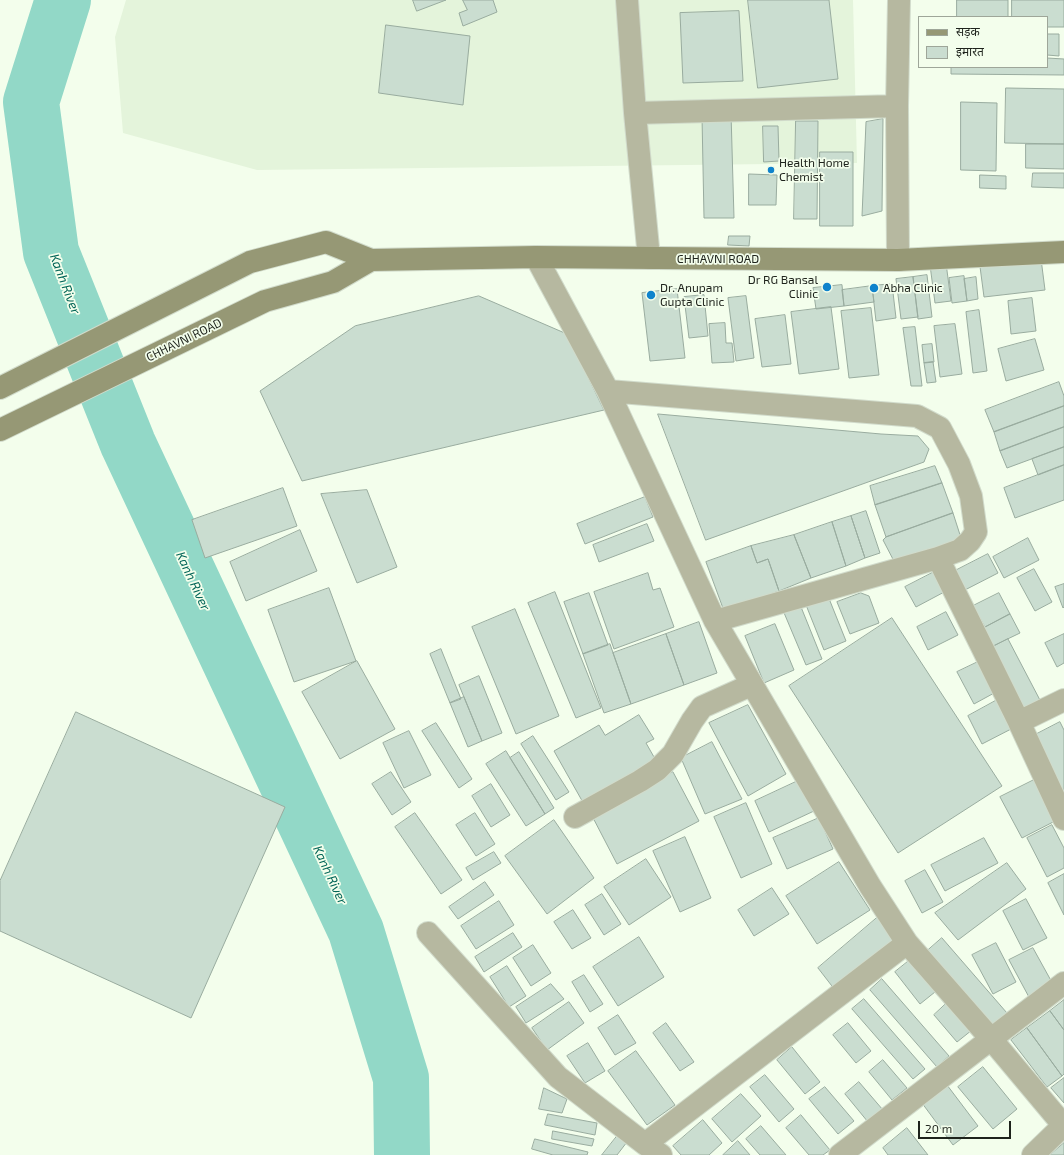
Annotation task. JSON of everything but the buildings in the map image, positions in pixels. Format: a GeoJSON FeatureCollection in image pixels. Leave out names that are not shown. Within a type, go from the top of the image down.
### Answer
{"type":"FeatureCollection","features":[{"type":"Feature","properties":{"kind":"main road","name":"CHHAVNI ROAD"},"geometry":{"type":"LineString","coordinates":[[0,388],[250,262],[326,242],[371,260],[536,257],[898,260],[1064,252]]}},
{"type":"Feature","properties":{"kind":"main road","name":"CHHAVNI ROAD"},"geometry":{"type":"LineString","coordinates":[[0,430],[265,301],[333,282],[371,260]]}},
{"type":"Feature","properties":{"kind":"street"},"geometry":{"type":"LineString","coordinates":[[627,0],[635,113],[649,258]]}},
{"type":"Feature","properties":{"kind":"street"},"geometry":{"type":"LineString","coordinates":[[898,260],[897,106],[899,0]]}},
{"type":"Feature","properties":{"kind":"street"},"geometry":{"type":"LineString","coordinates":[[635,113],[897,106]]}},
{"type":"Feature","properties":{"kind":"street"},"geometry":{"type":"LineString","coordinates":[[536,257],[608,391],[715,621],[870,886],[908,944],[1064,1125],[1033,1155]]}},
{"type":"Feature","properties":{"kind":"street"},"geometry":{"type":"LineString","coordinates":[[608,391],[917,416],[940,428],[959,464],[971,496],[976,532],[970,541],[960,550],[938,558],[715,621]]}},
{"type":"Feature","properties":{"kind":"street"},"geometry":{"type":"LineString","coordinates":[[938,558],[1019,722],[1064,819]]}},
{"type":"Feature","properties":{"kind":"street"},"geometry":{"type":"LineString","coordinates":[[575,817],[657,770],[673,754],[692,721],[702,708],[751,684]]}},
{"type":"Feature","properties":{"kind":"street"},"geometry":{"type":"LineString","coordinates":[[1019,722],[1064,700]]}},
{"type":"Feature","properties":{"kind":"street"},"geometry":{"type":"LineString","coordinates":[[428,933],[558,1077],[653,1150],[908,944]]}},
{"type":"Feature","properties":{"kind":"street"},"geometry":{"type":"LineString","coordinates":[[840,1155],[1064,984]]}},
{"type":"Feature","properties":{"kind":"shaded area"},"geometry":{"type":"Polygon","coordinates":[[[126,0],[853,0],[857,163],[257,170],[123,133],[115,37],[126,0]]]}},
{"type":"Feature","properties":{"kind":"waterway","name":"Kanh River"},"geometry":{"type":"LineString","coordinates":[[63,0],[31,102],[51,252],[128,444],[356,931],[401,1078],[402,1155]]}},
{"type":"Feature","properties":{"kind":"place","name":"Health Home Chemist"},"geometry":{"type":"Point","coordinates":[771,170]}},
{"type":"Feature","properties":{"kind":"place","name":"Dr RG Bansal Clinic"},"geometry":{"type":"Point","coordinates":[827,287]}},
{"type":"Feature","properties":{"kind":"place","name":"Abha Clinic"},"geometry":{"type":"Point","coordinates":[874,288]}},
{"type":"Feature","properties":{"kind":"place","name":"Dr. Anupam Gupta Clinic"},"geometry":{"type":"Point","coordinates":[651,295]}}]}
